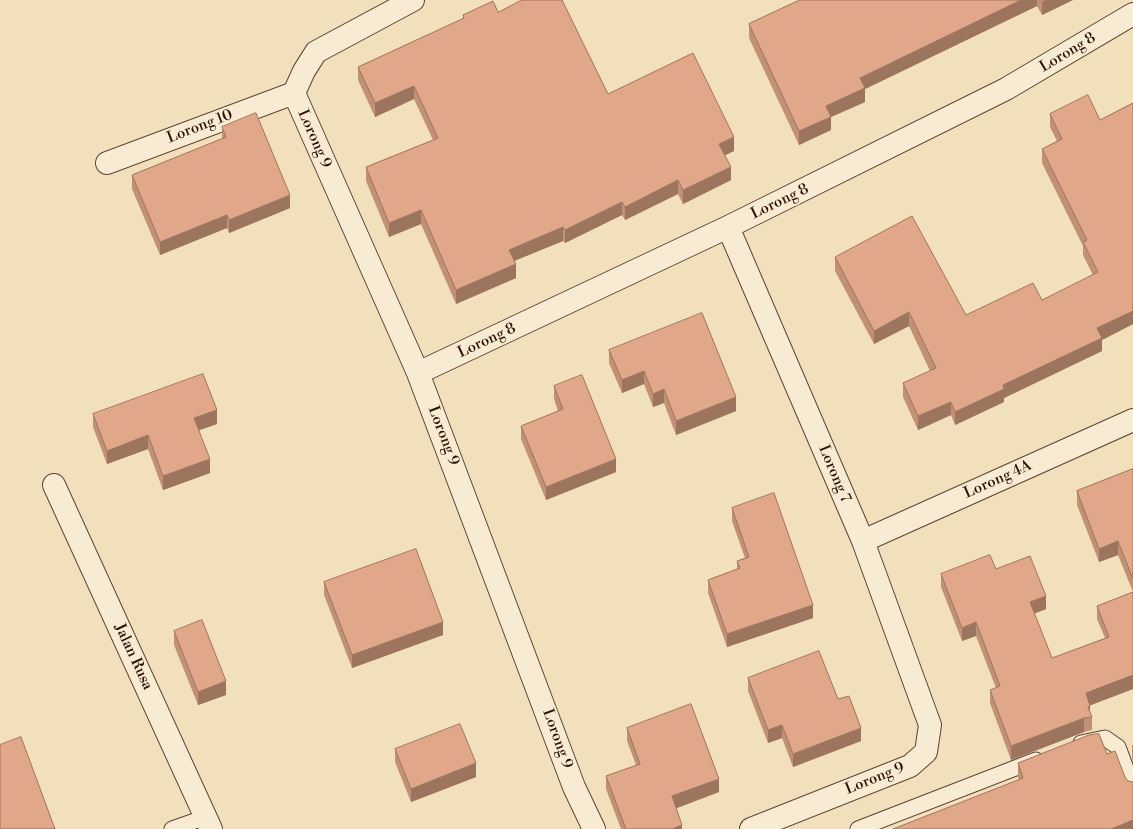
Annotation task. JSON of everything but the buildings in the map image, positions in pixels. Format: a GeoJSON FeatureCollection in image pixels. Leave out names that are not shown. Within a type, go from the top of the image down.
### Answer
{"type":"FeatureCollection","features":[{"type":"Feature","properties":{"kind":"street","name":"Lorong 9"},"geometry":{"type":"LineString","coordinates":[[413,0],[316,52],[304,71],[294,92],[418,373],[574,787],[594,829]]}},
{"type":"Feature","properties":{"kind":"street","name":"Lorong 8"},"geometry":{"type":"LineString","coordinates":[[418,373],[728,227],[1006,89],[1133,14]]}},
{"type":"Feature","properties":{"kind":"street","name":"Lorong 10"},"geometry":{"type":"LineString","coordinates":[[108,163],[294,92]]}},
{"type":"Feature","properties":{"kind":"street","name":"Lorong 7"},"geometry":{"type":"LineString","coordinates":[[728,227],[863,541],[930,725]]}},
{"type":"Feature","properties":{"kind":"street","name":"Lorong 4A"},"geometry":{"type":"LineString","coordinates":[[863,541],[1133,420]]}},
{"type":"Feature","properties":{"kind":"street","name":"Jalan Rusa"},"geometry":{"type":"LineString","coordinates":[[54,485],[208,823]]}},
{"type":"Feature","properties":{"kind":"street","name":"Lorong 9"},"geometry":{"type":"LineString","coordinates":[[751,829],[910,766],[926,752],[930,725]]}},
{"type":"Feature","properties":{"kind":"lane"},"geometry":{"type":"LineString","coordinates":[[1065,749],[1087,740],[1105,738],[1118,747],[1133,787]]}},
{"type":"Feature","properties":{"kind":"lane"},"geometry":{"type":"LineString","coordinates":[[858,829],[1050,755]]}},
{"type":"Feature","properties":{"kind":"lane"},"geometry":{"type":"LineString","coordinates":[[172,829],[208,823]]}}]}
